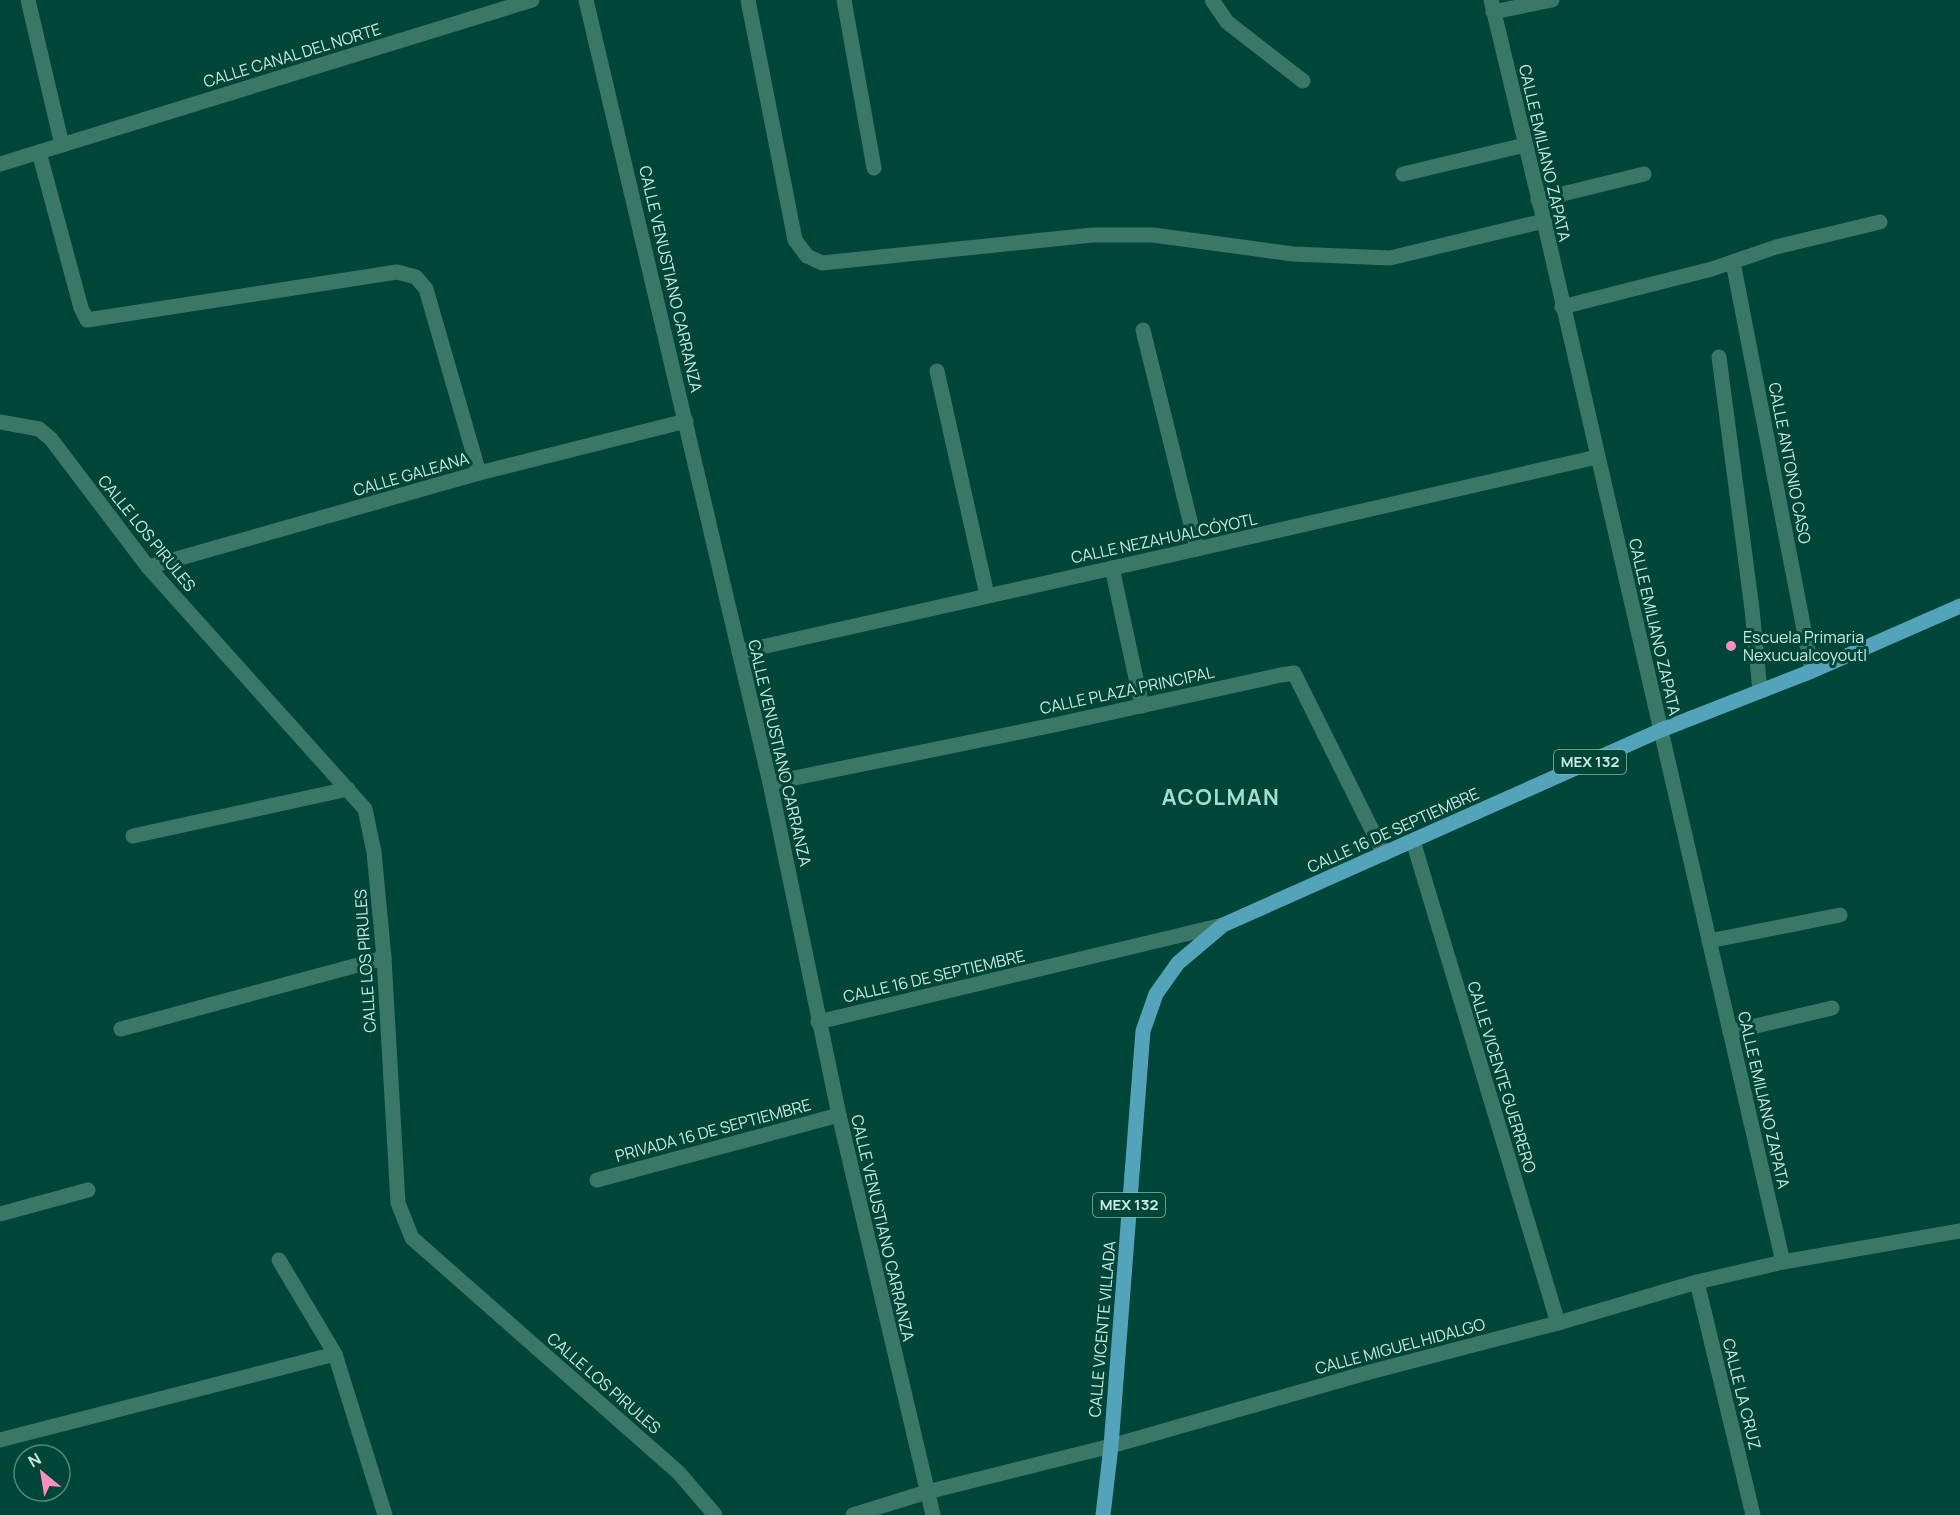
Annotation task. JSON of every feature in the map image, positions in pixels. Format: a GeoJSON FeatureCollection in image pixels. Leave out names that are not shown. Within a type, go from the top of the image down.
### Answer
{"type":"FeatureCollection","features":[{"type":"Feature","properties":{"kind":"main road","name":"CALLE 16 DE SEPTIEMBRE"},"geometry":{"type":"LineString","coordinates":[[1223,925],[1661,730],[1812,671],[1960,606]]}},
{"type":"Feature","properties":{"kind":"main road","name":"CALLE VICENTE VILLADA"},"geometry":{"type":"LineString","coordinates":[[1103,1515],[1143,1031],[1156,994],[1178,963],[1223,925]]}},
{"type":"Feature","properties":{"kind":"street"},"geometry":{"type":"LineString","coordinates":[[28,0],[62,145]]}},
{"type":"Feature","properties":{"kind":"street","name":"CALLE CANAL DEL NORTE"},"geometry":{"type":"LineString","coordinates":[[0,164],[532,0]]}},
{"type":"Feature","properties":{"kind":"street","name":"CALLE VENUSTIANO CARRANZA"},"geometry":{"type":"LineString","coordinates":[[586,0],[770,783],[818,1022],[933,1515]]}},
{"type":"Feature","properties":{"kind":"street"},"geometry":{"type":"LineString","coordinates":[[748,0],[795,240],[807,256],[822,263],[1092,235],[1153,235],[1293,254],[1390,258],[1544,221]]}},
{"type":"Feature","properties":{"kind":"street"},"geometry":{"type":"LineString","coordinates":[[844,0],[874,168]]}},
{"type":"Feature","properties":{"kind":"street"},"geometry":{"type":"LineString","coordinates":[[1212,0],[1227,22],[1303,81]]}},
{"type":"Feature","properties":{"kind":"street"},"geometry":{"type":"LineString","coordinates":[[1492,6],[1552,0]]}},
{"type":"Feature","properties":{"kind":"street","name":"CALLE EMILIANO ZAPATA"},"geometry":{"type":"LineString","coordinates":[[1492,6],[1544,221],[1783,1262]]}},
{"type":"Feature","properties":{"kind":"street"},"geometry":{"type":"LineString","coordinates":[[1404,174],[1525,145]]}},
{"type":"Feature","properties":{"kind":"street"},"geometry":{"type":"LineString","coordinates":[[39,152],[81,308],[87,320],[397,272],[416,277],[426,289],[478,473]]}},
{"type":"Feature","properties":{"kind":"street"},"geometry":{"type":"LineString","coordinates":[[1538,200],[1644,174]]}},
{"type":"Feature","properties":{"kind":"street"},"geometry":{"type":"LineString","coordinates":[[1562,306],[1712,269],[1776,248],[1880,222]]}},
{"type":"Feature","properties":{"kind":"street","name":"CALLE ANTONIO CASO"},"geometry":{"type":"LineString","coordinates":[[1733,262],[1812,671]]}},
{"type":"Feature","properties":{"kind":"street"},"geometry":{"type":"LineString","coordinates":[[1143,330],[1197,549]]}},
{"type":"Feature","properties":{"kind":"street"},"geometry":{"type":"LineString","coordinates":[[1719,357],[1760,691]]}},
{"type":"Feature","properties":{"kind":"street"},"geometry":{"type":"LineString","coordinates":[[937,371],[987,595]]}},
{"type":"Feature","properties":{"kind":"street","name":"CALLE GALEANA"},"geometry":{"type":"LineString","coordinates":[[148,567],[478,473],[686,421]]}},
{"type":"Feature","properties":{"kind":"street","name":"CALLE LOS PIRULES"},"geometry":{"type":"LineString","coordinates":[[0,422],[39,429],[51,438],[148,567],[365,809],[374,852],[384,958],[398,1203],[412,1238],[679,1473],[715,1515]]}},
{"type":"Feature","properties":{"kind":"street","name":"CALLE NEZAHUALCÓYOTL"},"geometry":{"type":"LineString","coordinates":[[739,652],[1597,457]]}},
{"type":"Feature","properties":{"kind":"street"},"geometry":{"type":"LineString","coordinates":[[1112,568],[1142,706]]}},
{"type":"Feature","properties":{"kind":"street","name":"CALLE PLAZA PRINCIPAL"},"geometry":{"type":"LineString","coordinates":[[770,783],[1294,673],[1384,854]]}},
{"type":"Feature","properties":{"kind":"street"},"geometry":{"type":"LineString","coordinates":[[133,836],[348,789]]}},
{"type":"Feature","properties":{"kind":"street","name":"CALLE VICENTE GUERRERO"},"geometry":{"type":"LineString","coordinates":[[1413,841],[1558,1323]]}},
{"type":"Feature","properties":{"kind":"street"},"geometry":{"type":"LineString","coordinates":[[1709,941],[1840,915]]}},
{"type":"Feature","properties":{"kind":"street","name":"CALLE 16 DE SEPTIEMBRE"},"geometry":{"type":"LineString","coordinates":[[818,1022],[1223,925]]}},
{"type":"Feature","properties":{"kind":"street"},"geometry":{"type":"LineString","coordinates":[[121,1029],[384,958]]}},
{"type":"Feature","properties":{"kind":"street"},"geometry":{"type":"LineString","coordinates":[[1730,1032],[1832,1008]]}},
{"type":"Feature","properties":{"kind":"street","name":"PRIVADA 16 DE SEPTIEMBRE"},"geometry":{"type":"LineString","coordinates":[[597,1180],[839,1114]]}},
{"type":"Feature","properties":{"kind":"street"},"geometry":{"type":"LineString","coordinates":[[0,1214],[88,1190]]}},
{"type":"Feature","properties":{"kind":"street","name":"CALLE MIGUEL HIDALGO"},"geometry":{"type":"LineString","coordinates":[[854,1515],[927,1492],[1110,1446],[1366,1372],[1558,1323],[1696,1282],[1783,1262],[1960,1231]]}},
{"type":"Feature","properties":{"kind":"street"},"geometry":{"type":"LineString","coordinates":[[279,1260],[335,1354],[386,1515]]}},
{"type":"Feature","properties":{"kind":"street","name":"CALLE LA CRUZ"},"geometry":{"type":"LineString","coordinates":[[1696,1282],[1753,1515]]}},
{"type":"Feature","properties":{"kind":"street"},"geometry":{"type":"LineString","coordinates":[[0,1440],[335,1354]]}},
{"type":"Feature","properties":{"kind":"place","name":"Escuela Primaria Nexucualcoyoutl"},"geometry":{"type":"Point","coordinates":[1731,646]}},
{"type":"Feature","properties":{"kind":"district","name":"ACOLMAN"},"geometry":{"type":"Point","coordinates":[1221,797]}}]}
